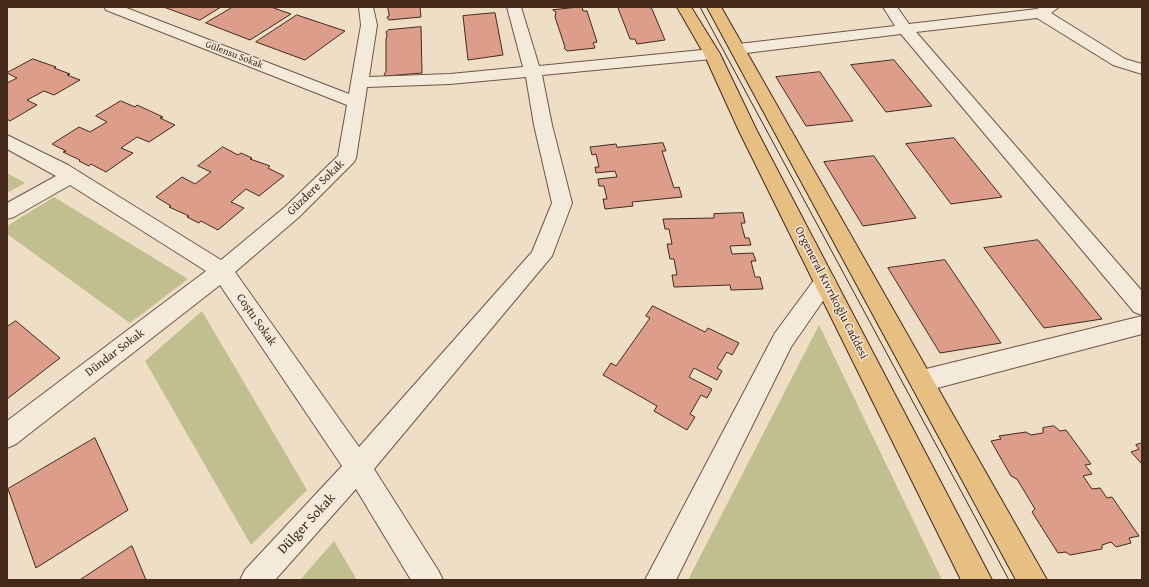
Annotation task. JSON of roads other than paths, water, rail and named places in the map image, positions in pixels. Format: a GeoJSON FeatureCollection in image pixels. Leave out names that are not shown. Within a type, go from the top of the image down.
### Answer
{"type":"FeatureCollection","features":[{"type":"Feature","properties":{"kind":"main road","name":"Orgeneral Kıvrıkoğlu Caddesi"},"geometry":{"type":"LineString","coordinates":[[684,7],[712,54],[748,131],[977,580]]}},
{"type":"Feature","properties":{"kind":"main road"},"geometry":{"type":"LineString","coordinates":[[714,7],[1032,580]]}},
{"type":"Feature","properties":{"kind":"street","name":"Gülensu Sokak"},"geometry":{"type":"LineString","coordinates":[[111,7],[357,103]]}},
{"type":"Feature","properties":{"kind":"street","name":"Güzdere Sokak"},"geometry":{"type":"LineString","coordinates":[[222,271],[292,212],[347,158],[361,82],[369,25],[366,7]]}},
{"type":"Feature","properties":{"kind":"street","name":"Dülger Sokak"},"geometry":{"type":"LineString","coordinates":[[255,580],[358,468],[541,256],[562,203],[543,125],[533,72],[514,7]]}},
{"type":"Feature","properties":{"kind":"street"},"geometry":{"type":"LineString","coordinates":[[890,7],[905,29],[1142,306]]}},
{"type":"Feature","properties":{"kind":"street"},"geometry":{"type":"LineString","coordinates":[[738,48],[905,29],[1046,10],[1119,62],[1142,69]]}},
{"type":"Feature","properties":{"kind":"street"},"geometry":{"type":"LineString","coordinates":[[361,82],[450,79],[712,54]]}},
{"type":"Feature","properties":{"kind":"street","name":"Coştu Sokak"},"geometry":{"type":"LineString","coordinates":[[7,141],[70,176],[222,271],[358,468],[428,580]]}},
{"type":"Feature","properties":{"kind":"street"},"geometry":{"type":"LineString","coordinates":[[7,212],[70,176]]}},
{"type":"Feature","properties":{"kind":"street","name":"Dündar Sokak"},"geometry":{"type":"LineString","coordinates":[[7,436],[222,271]]}},
{"type":"Feature","properties":{"kind":"street"},"geometry":{"type":"LineString","coordinates":[[660,580],[783,340],[825,282]]}},
{"type":"Feature","properties":{"kind":"street"},"geometry":{"type":"LineString","coordinates":[[922,381],[1142,325]]}},
{"type":"Feature","properties":{"kind":"tram line"},"geometry":{"type":"LineString","coordinates":[[700,7],[1009,580]]}}]}
